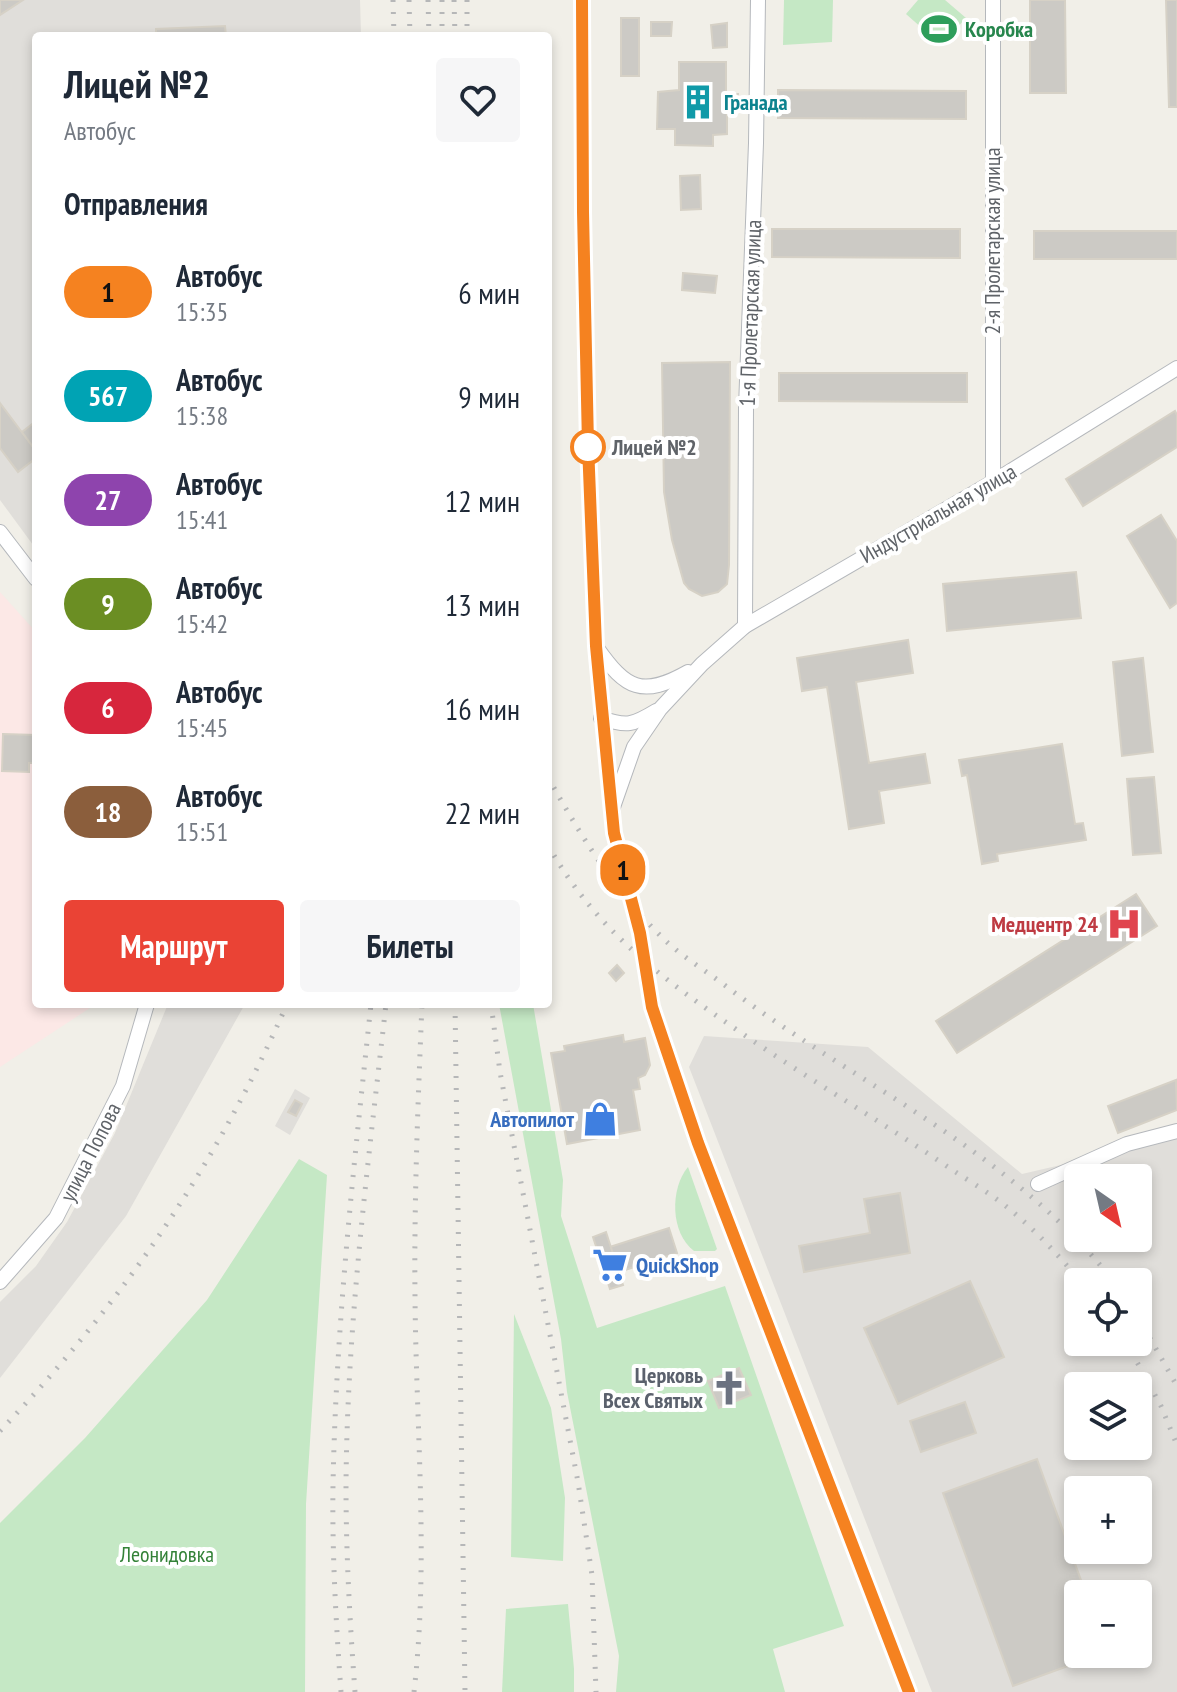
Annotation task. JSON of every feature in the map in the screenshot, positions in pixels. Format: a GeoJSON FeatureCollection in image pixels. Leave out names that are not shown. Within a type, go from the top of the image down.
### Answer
{"type":"FeatureCollection","features":[{"type":"Feature","properties":{"kind":"street"},"geometry":{"type":"LineString","coordinates":[[582,0],[584,243],[596,646],[610,814],[640,933],[652,1007],[698,1143],[909,1692]]}},
{"type":"Feature","properties":{"kind":"street","name":"1-я Пролетарская улица"},"geometry":{"type":"LineString","coordinates":[[745,626],[746,407],[758,0]]}},
{"type":"Feature","properties":{"kind":"street","name":"2-я Пролетарская улица"},"geometry":{"type":"LineString","coordinates":[[993,0],[993,482]]}},
{"type":"Feature","properties":{"kind":"street","name":"Индустриальная улица"},"geometry":{"type":"LineString","coordinates":[[610,814],[634,747],[660,709],[702,664],[745,626],[993,482],[1177,368]]}},
{"type":"Feature","properties":{"kind":"street"},"geometry":{"type":"LineString","coordinates":[[0,532],[32,574]]}},
{"type":"Feature","properties":{"kind":"street","name":"Индустриальная улица"},"geometry":{"type":"LineString","coordinates":[[596,646],[624,682],[637,685],[656,687],[702,664]]}},
{"type":"Feature","properties":{"kind":"street","name":"Индустриальная улица"},"geometry":{"type":"LineString","coordinates":[[601,718],[630,724],[660,709]]}},
{"type":"Feature","properties":{"kind":"street","name":"улица Попова"},"geometry":{"type":"LineString","coordinates":[[0,1282],[56,1218],[123,1086],[146,1008]]}},
{"type":"Feature","properties":{"kind":"street"},"geometry":{"type":"LineString","coordinates":[[1038,1184],[1127,1144],[1177,1131]]}},
{"type":"Feature","properties":{"kind":"shaded area"},"geometry":{"type":"Polygon","coordinates":[[[0,0],[360,0],[361,32],[32,32],[32,544],[0,500],[0,0]]]}},
{"type":"Feature","properties":{"kind":"shaded area"},"geometry":{"type":"Polygon","coordinates":[[[0,592],[32,628],[32,1008],[90,1008],[0,1067],[0,592]]]}},
{"type":"Feature","properties":{"kind":"shaded area"},"geometry":{"type":"Polygon","coordinates":[[[166,1008],[243,1008],[126,1216],[0,1378],[0,1302],[36,1266],[67,1222],[115,1133],[166,1008]]]}},
{"type":"Feature","properties":{"kind":"shaded area"},"geometry":{"type":"Polygon","coordinates":[[[704,1036],[868,1047],[1022,1174],[1064,1164],[1064,1252],[1152,1252],[1152,1164],[1065,1164],[1177,1138],[1177,1692],[932,1692],[689,1067],[704,1036]]]}},
{"type":"Feature","properties":{"kind":"shaded area"},"geometry":{"type":"Polygon","coordinates":[[[295,1089],[310,1098],[290,1135],[275,1126],[295,1089]]]}},
{"type":"Feature","properties":{"kind":"green space"},"geometry":{"type":"Polygon","coordinates":[[[784,0],[833,0],[832,42],[783,45],[784,0]]]}},
{"type":"Feature","properties":{"kind":"green space","name":"Коробка"},"geometry":{"type":"Polygon","coordinates":[[[918,0],[945,0],[966,18],[941,45],[906,14],[918,0]]]}},
{"type":"Feature","properties":{"kind":"green space"},"geometry":{"type":"Polygon","coordinates":[[[500,1008],[534,1008],[563,1180],[561,1216],[597,1328],[725,1286],[844,1626],[773,1649],[785,1692],[616,1692],[619,1656],[567,1392],[561,1339],[500,1008]],[[739,1368],[708,1381],[719,1407],[750,1395],[739,1368]]]}},
{"type":"Feature","properties":{"kind":"green space","name":"Леонидовка"},"geometry":{"type":"Polygon","coordinates":[[[299,1159],[327,1175],[306,1504],[305,1692],[0,1692],[0,1523],[85,1438],[207,1300],[299,1159]]]}},
{"type":"Feature","properties":{"kind":"green space"},"geometry":{"type":"Polygon","coordinates":[[[688,1167],[717,1249],[715,1251],[694,1251],[680,1233],[676,1198],[678,1186],[688,1167]]]}},
{"type":"Feature","properties":{"kind":"green space"},"geometry":{"type":"Polygon","coordinates":[[[514,1314],[551,1408],[565,1498],[563,1561],[511,1557],[514,1314]]]}},
{"type":"Feature","properties":{"kind":"green space"},"geometry":{"type":"Polygon","coordinates":[[[568,1604],[574,1692],[502,1692],[506,1609],[568,1604]]]}},
{"type":"Feature","properties":{"kind":"building"},"geometry":{"type":"Polygon","coordinates":[[[0,0],[23,0],[0,15],[0,0]]]}},
{"type":"Feature","properties":{"kind":"building"},"geometry":{"type":"Polygon","coordinates":[[[1030,0],[1065,0],[1066,93],[1030,93],[1030,0]]]}},
{"type":"Feature","properties":{"kind":"building"},"geometry":{"type":"Polygon","coordinates":[[[1166,0],[1177,0],[1177,107],[1169,107],[1166,0]]]}},
{"type":"Feature","properties":{"kind":"building"},"geometry":{"type":"Polygon","coordinates":[[[621,18],[639,18],[639,76],[621,76],[621,18]]]}},
{"type":"Feature","properties":{"kind":"building"},"geometry":{"type":"Polygon","coordinates":[[[651,22],[672,22],[671,36],[651,36],[651,22]]]}},
{"type":"Feature","properties":{"kind":"building"},"geometry":{"type":"Polygon","coordinates":[[[727,23],[727,47],[713,48],[711,25],[727,23]]]}},
{"type":"Feature","properties":{"kind":"building"},"geometry":{"type":"Polygon","coordinates":[[[225,26],[226,32],[156,32],[156,29],[225,26]]]}},
{"type":"Feature","properties":{"kind":"building","name":"Гранада"},"geometry":{"type":"Polygon","coordinates":[[[679,62],[726,62],[726,94],[738,94],[738,111],[727,111],[727,134],[713,135],[713,146],[675,145],[675,129],[657,129],[658,92],[679,90],[679,62]]]}},
{"type":"Feature","properties":{"kind":"building"},"geometry":{"type":"Polygon","coordinates":[[[778,90],[966,91],[966,119],[778,118],[778,90]]]}},
{"type":"Feature","properties":{"kind":"building"},"geometry":{"type":"Polygon","coordinates":[[[700,175],[701,209],[681,210],[680,176],[700,175]]]}},
{"type":"Feature","properties":{"kind":"building"},"geometry":{"type":"Polygon","coordinates":[[[772,229],[960,229],[960,258],[772,257],[772,229]]]}},
{"type":"Feature","properties":{"kind":"building"},"geometry":{"type":"Polygon","coordinates":[[[1034,231],[1177,231],[1177,259],[1034,259],[1034,231]]]}},
{"type":"Feature","properties":{"kind":"building"},"geometry":{"type":"Polygon","coordinates":[[[683,273],[717,276],[715,293],[682,290],[683,273]]]}},
{"type":"Feature","properties":{"kind":"building"},"geometry":{"type":"Polygon","coordinates":[[[730,362],[727,584],[718,592],[702,596],[684,583],[672,540],[664,492],[662,363],[730,362]]]}},
{"type":"Feature","properties":{"kind":"building"},"geometry":{"type":"Polygon","coordinates":[[[779,373],[967,373],[967,402],[779,401],[779,373]]]}},
{"type":"Feature","properties":{"kind":"building"},"geometry":{"type":"Polygon","coordinates":[[[0,403],[32,446],[32,461],[18,472],[0,448],[0,403]]]}},
{"type":"Feature","properties":{"kind":"building"},"geometry":{"type":"Polygon","coordinates":[[[1175,411],[1177,447],[1083,506],[1066,479],[1175,411]]]}},
{"type":"Feature","properties":{"kind":"building"},"geometry":{"type":"Polygon","coordinates":[[[32,424],[32,446],[22,432],[32,424]]]}},
{"type":"Feature","properties":{"kind":"building"},"geometry":{"type":"Polygon","coordinates":[[[1161,515],[1177,541],[1177,603],[1170,608],[1127,536],[1161,515]]]}},
{"type":"Feature","properties":{"kind":"building"},"geometry":{"type":"Polygon","coordinates":[[[1076,572],[1081,618],[947,631],[943,584],[1076,572]]]}},
{"type":"Feature","properties":{"kind":"building"},"geometry":{"type":"Polygon","coordinates":[[[908,640],[913,673],[856,682],[869,763],[925,754],[930,783],[879,791],[884,823],[849,829],[827,687],[802,691],[797,658],[908,640]]]}},
{"type":"Feature","properties":{"kind":"building"},"geometry":{"type":"Polygon","coordinates":[[[1143,658],[1153,752],[1122,756],[1113,662],[1143,658]]]}},
{"type":"Feature","properties":{"kind":"building"},"geometry":{"type":"Polygon","coordinates":[[[3,734],[32,735],[29,772],[2,771],[3,734]]]}},
{"type":"Feature","properties":{"kind":"building"},"geometry":{"type":"Polygon","coordinates":[[[1062,744],[1075,824],[1083,823],[1086,840],[997,854],[998,861],[982,864],[967,775],[962,776],[959,760],[1062,744]]]}},
{"type":"Feature","properties":{"kind":"building"},"geometry":{"type":"Polygon","coordinates":[[[1154,777],[1161,853],[1133,855],[1127,779],[1154,777]]]}},
{"type":"Feature","properties":{"kind":"building"},"geometry":{"type":"Polygon","coordinates":[[[1136,894],[1157,926],[957,1053],[936,1021],[1136,894]]]}},
{"type":"Feature","properties":{"kind":"building"},"geometry":{"type":"Polygon","coordinates":[[[617,965],[624,973],[616,981],[609,973],[617,965]]]}},
{"type":"Feature","properties":{"kind":"building"},"geometry":{"type":"Polygon","coordinates":[[[623,1035],[624,1042],[645,1038],[650,1065],[645,1075],[638,1078],[640,1089],[633,1090],[640,1130],[567,1144],[551,1053],[565,1051],[564,1046],[623,1035]]]}},
{"type":"Feature","properties":{"kind":"building"},"geometry":{"type":"Polygon","coordinates":[[[1176,1080],[1177,1110],[1118,1133],[1108,1106],[1176,1080]]]}},
{"type":"Feature","properties":{"kind":"building"},"geometry":{"type":"Polygon","coordinates":[[[295,1100],[302,1104],[296,1116],[288,1112],[295,1100]]]}},
{"type":"Feature","properties":{"kind":"building"},"geometry":{"type":"Polygon","coordinates":[[[900,1193],[910,1253],[804,1272],[799,1246],[870,1233],[864,1199],[900,1193]]]}},
{"type":"Feature","properties":{"kind":"building"},"geometry":{"type":"Polygon","coordinates":[[[669,1228],[677,1253],[619,1272],[610,1247],[669,1228]]]}},
{"type":"Feature","properties":{"kind":"building"},"geometry":{"type":"Polygon","coordinates":[[[606,1232],[623,1285],[610,1289],[593,1237],[606,1232]]]}},
{"type":"Feature","properties":{"kind":"building"},"geometry":{"type":"Polygon","coordinates":[[[970,1281],[1004,1357],[898,1404],[864,1328],[970,1281]]]}},
{"type":"Feature","properties":{"kind":"building","name":"Церковь Всех Святых"},"geometry":{"type":"Polygon","coordinates":[[[739,1368],[751,1395],[719,1408],[708,1381],[739,1368]]]}},
{"type":"Feature","properties":{"kind":"building"},"geometry":{"type":"Polygon","coordinates":[[[965,1402],[976,1433],[921,1452],[910,1421],[965,1402]]]}},
{"type":"Feature","properties":{"kind":"building"},"geometry":{"type":"Polygon","coordinates":[[[1037,1459],[1064,1533],[1064,1564],[1075,1564],[1081,1580],[1064,1580],[1064,1667],[1013,1686],[943,1493],[1037,1459]]]}},
{"type":"Feature","properties":{"kind":"railway"},"geometry":{"type":"LineString","coordinates":[[393,0],[394,32]]}},
{"type":"Feature","properties":{"kind":"railway"},"geometry":{"type":"LineString","coordinates":[[409,0],[410,32]]}},
{"type":"Feature","properties":{"kind":"railway"},"geometry":{"type":"LineString","coordinates":[[428,0],[429,32]]}},
{"type":"Feature","properties":{"kind":"railway"},"geometry":{"type":"LineString","coordinates":[[442,0],[442,32]]}},
{"type":"Feature","properties":{"kind":"railway"},"geometry":{"type":"LineString","coordinates":[[454,0],[455,32]]}},
{"type":"Feature","properties":{"kind":"railway"},"geometry":{"type":"LineString","coordinates":[[467,0],[467,32]]}},
{"type":"Feature","properties":{"kind":"railway"},"geometry":{"type":"LineString","coordinates":[[552,784],[602,865],[633,906],[668,943],[781,1025],[982,1158],[1074,1236],[1102,1268]]}},
{"type":"Feature","properties":{"kind":"railway"},"geometry":{"type":"LineString","coordinates":[[552,852],[567,876],[610,928],[659,973],[768,1051],[997,1200],[1022,1220],[1069,1268]]}},
{"type":"Feature","properties":{"kind":"railway"},"geometry":{"type":"LineString","coordinates":[[0,1431],[86,1333],[163,1230],[229,1121],[285,1008]]}},
{"type":"Feature","properties":{"kind":"railway"},"geometry":{"type":"LineString","coordinates":[[341,1692],[333,1537],[335,1425],[347,1244],[371,1008]]}},
{"type":"Feature","properties":{"kind":"railway"},"geometry":{"type":"LineString","coordinates":[[355,1692],[347,1538],[347,1426],[360,1245],[386,1008]]}},
{"type":"Feature","properties":{"kind":"railway"},"geometry":{"type":"LineString","coordinates":[[414,1692],[421,1593],[415,1260],[422,1008]]}},
{"type":"Feature","properties":{"kind":"railway"},"geometry":{"type":"LineString","coordinates":[[455,1008],[465,1692]]}},
{"type":"Feature","properties":{"kind":"railway"},"geometry":{"type":"LineString","coordinates":[[492,1008],[500,1072],[578,1482],[592,1575],[596,1692]]}},
{"type":"Feature","properties":{"kind":"railway"},"geometry":{"type":"LineString","coordinates":[[1152,1342],[1177,1386]]}},
{"type":"Feature","properties":{"kind":"railway"},"geometry":{"type":"LineString","coordinates":[[1134,1356],[1161,1406],[1177,1445]]}},
{"type":"Feature","properties":{"kind":"bus line","name":"1"},"geometry":{"type":"LineString","coordinates":[[582,0],[588,445],[596,646],[610,814],[640,933],[652,1007],[698,1143],[909,1692]]}},
{"type":"Feature","properties":{"kind":"place","name":"Коробка"},"geometry":{"type":"Point","coordinates":[939,29]}},
{"type":"Feature","properties":{"kind":"place","name":"Гранада"},"geometry":{"type":"Point","coordinates":[698,102]}},
{"type":"Feature","properties":{"kind":"place","name":"Лицей №2"},"geometry":{"type":"Point","coordinates":[588,447]}},
{"type":"Feature","properties":{"kind":"place","name":"Медцентр 24"},"geometry":{"type":"Point","coordinates":[1124,924]}},
{"type":"Feature","properties":{"kind":"place","name":"Автопилот"},"geometry":{"type":"Point","coordinates":[600,1119]}},
{"type":"Feature","properties":{"kind":"place","name":"QuickShop"},"geometry":{"type":"Point","coordinates":[610,1265]}},
{"type":"Feature","properties":{"kind":"place","name":"Церковь Всех Святых"},"geometry":{"type":"Point","coordinates":[729,1388]}}]}
